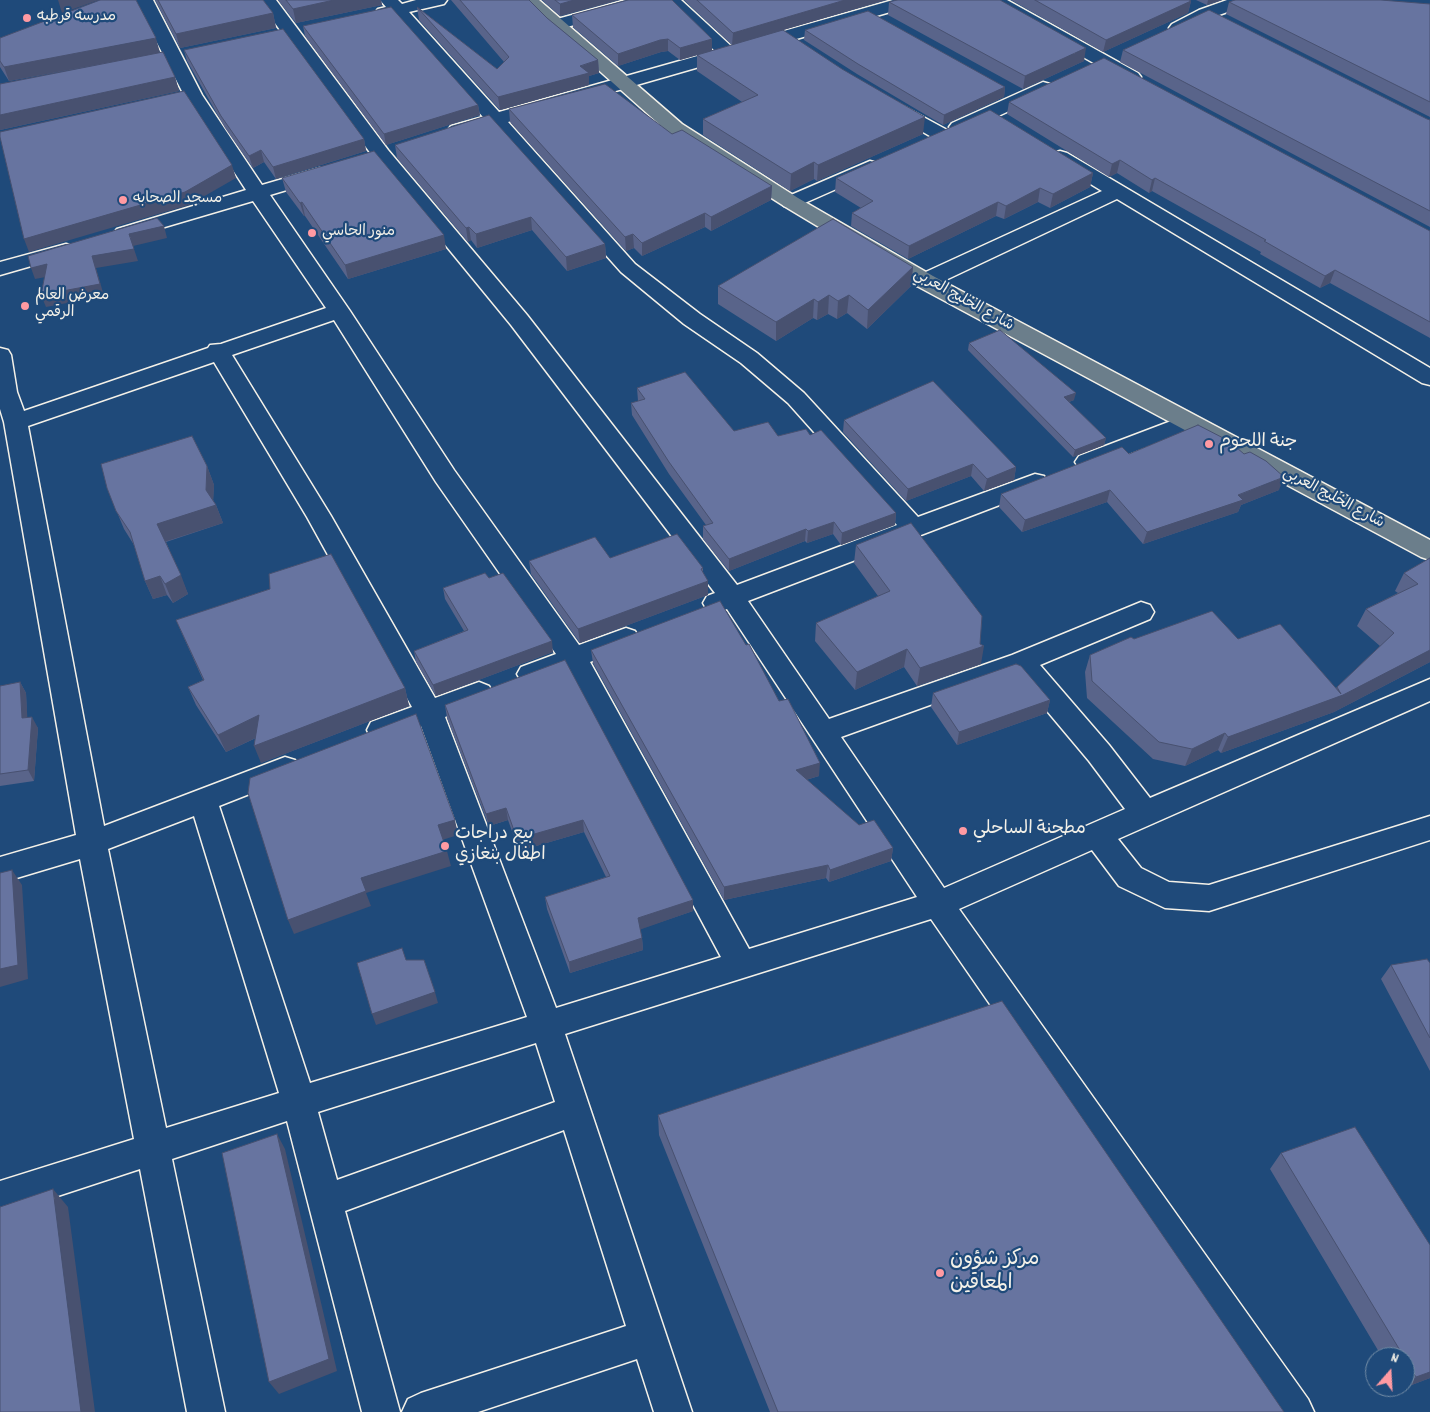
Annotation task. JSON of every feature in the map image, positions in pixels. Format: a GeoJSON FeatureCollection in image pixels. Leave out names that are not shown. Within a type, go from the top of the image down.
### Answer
{"type":"FeatureCollection","features":[{"type":"Feature","properties":{"kind":"main road","name":"شارع الخليج العربي"},"geometry":{"type":"LineString","coordinates":[[529,0],[675,128],[791,202],[925,281],[1187,423],[1430,551]]}},
{"type":"Feature","properties":{"kind":"street"},"geometry":{"type":"LineString","coordinates":[[144,0],[173,57],[183,97],[257,193],[338,310],[445,476],[574,658],[740,964]]}},
{"type":"Feature","properties":{"kind":"street"},"geometry":{"type":"LineString","coordinates":[[267,0],[289,33],[382,154],[519,320],[732,597],[938,904],[1295,1412]]}},
{"type":"Feature","properties":{"kind":"street"},"geometry":{"type":"LineString","coordinates":[[364,17],[393,5],[438,0]]}},
{"type":"Feature","properties":{"kind":"street"},"geometry":{"type":"LineString","coordinates":[[556,25],[645,0]]}},
{"type":"Feature","properties":{"kind":"street"},"geometry":{"type":"LineString","coordinates":[[671,0],[728,53]]}},
{"type":"Feature","properties":{"kind":"street"},"geometry":{"type":"LineString","coordinates":[[438,137],[494,119],[623,84],[912,0]]}},
{"type":"Feature","properties":{"kind":"street"},"geometry":{"type":"LineString","coordinates":[[994,0],[1094,66],[1147,85]]}},
{"type":"Feature","properties":{"kind":"street"},"geometry":{"type":"LineString","coordinates":[[1164,34],[1206,14],[1243,0]]}},
{"type":"Feature","properties":{"kind":"street"},"geometry":{"type":"LineString","coordinates":[[393,5],[628,268],[692,319],[749,358],[790,392],[915,529]]}},
{"type":"Feature","properties":{"kind":"street"},"geometry":{"type":"LineString","coordinates":[[1188,5],[1231,27]]}},
{"type":"Feature","properties":{"kind":"street"},"geometry":{"type":"LineString","coordinates":[[869,13],[886,23]]}},
{"type":"Feature","properties":{"kind":"street"},"geometry":{"type":"LineString","coordinates":[[784,36],[800,47]]}},
{"type":"Feature","properties":{"kind":"street"},"geometry":{"type":"LineString","coordinates":[[1094,66],[1120,54]]}},
{"type":"Feature","properties":{"kind":"street"},"geometry":{"type":"LineString","coordinates":[[924,143],[998,118],[1023,98],[1060,81]]}},
{"type":"Feature","properties":{"kind":"street"},"geometry":{"type":"LineString","coordinates":[[1006,89],[1023,98]]}},
{"type":"Feature","properties":{"kind":"street"},"geometry":{"type":"LineString","coordinates":[[873,94],[942,136]]}},
{"type":"Feature","properties":{"kind":"street"},"geometry":{"type":"LineString","coordinates":[[1040,145],[1430,378]]}},
{"type":"Feature","properties":{"kind":"street"},"geometry":{"type":"LineString","coordinates":[[791,202],[889,159]]}},
{"type":"Feature","properties":{"kind":"street"},"geometry":{"type":"LineString","coordinates":[[105,238],[337,168]]}},
{"type":"Feature","properties":{"kind":"street"},"geometry":{"type":"LineString","coordinates":[[925,281],[1116,192]]}},
{"type":"Feature","properties":{"kind":"street"},"geometry":{"type":"LineString","coordinates":[[0,269],[86,244]]}},
{"type":"Feature","properties":{"kind":"street"},"geometry":{"type":"LineString","coordinates":[[16,422],[218,350],[338,310]]}},
{"type":"Feature","properties":{"kind":"street"},"geometry":{"type":"LineString","coordinates":[[218,350],[319,516],[429,712],[546,1024],[673,1412]]}},
{"type":"Feature","properties":{"kind":"street"},"geometry":{"type":"LineString","coordinates":[[0,354],[3,392],[16,422],[92,843],[206,1412]]}},
{"type":"Feature","properties":{"kind":"street"},"geometry":{"type":"LineString","coordinates":[[695,611],[915,529],[1187,423]]}},
{"type":"Feature","properties":{"kind":"street"},"geometry":{"type":"LineString","coordinates":[[824,732],[1021,662],[1141,612]]}},
{"type":"Feature","properties":{"kind":"street"},"geometry":{"type":"LineString","coordinates":[[357,740],[649,629]]}},
{"type":"Feature","properties":{"kind":"street"},"geometry":{"type":"LineString","coordinates":[[1021,662],[1099,753],[1145,813]]}},
{"type":"Feature","properties":{"kind":"street"},"geometry":{"type":"LineString","coordinates":[[0,1198],[546,1024],[938,904],[1430,689]]}},
{"type":"Feature","properties":{"kind":"street"},"geometry":{"type":"LineString","coordinates":[[0,870],[92,843],[311,758]]}},
{"type":"Feature","properties":{"kind":"street"},"geometry":{"type":"LineString","coordinates":[[203,800],[299,1102],[381,1412]]}},
{"type":"Feature","properties":{"kind":"street"},"geometry":{"type":"LineString","coordinates":[[1097,834],[1130,877],[1165,895],[1209,898],[1430,828]]}},
{"type":"Feature","properties":{"kind":"street"},"geometry":{"type":"LineString","coordinates":[[325,1201],[574,1111]]}},
{"type":"Feature","properties":{"kind":"street"},"geometry":{"type":"LineString","coordinates":[[422,1412],[648,1337]]}},
{"type":"Feature","properties":{"kind":"building"},"geometry":{"type":"Polygon","coordinates":[[[100,0],[136,0],[156,38],[4,67],[0,61],[0,38],[100,0]]]}},
{"type":"Feature","properties":{"kind":"building"},"geometry":{"type":"Polygon","coordinates":[[[158,0],[263,0],[273,13],[176,34],[158,0]]]}},
{"type":"Feature","properties":{"kind":"building"},"geometry":{"type":"Polygon","coordinates":[[[286,0],[334,0],[293,9],[286,0]]]}},
{"type":"Feature","properties":{"kind":"building"},"geometry":{"type":"Polygon","coordinates":[[[460,0],[529,0],[547,18],[598,60],[580,66],[589,73],[498,97],[417,7],[497,69],[509,57],[460,0]]]}},
{"type":"Feature","properties":{"kind":"building"},"geometry":{"type":"Polygon","coordinates":[[[555,0],[574,0],[560,4],[555,0]]]}},
{"type":"Feature","properties":{"kind":"building"},"geometry":{"type":"Polygon","coordinates":[[[628,0],[672,0],[712,39],[680,48],[668,39],[660,40],[618,54],[572,15],[628,0]]]}},
{"type":"Feature","properties":{"kind":"building"},"geometry":{"type":"Polygon","coordinates":[[[697,0],[845,0],[733,33],[697,0]]]}},
{"type":"Feature","properties":{"kind":"building"},"geometry":{"type":"Polygon","coordinates":[[[897,0],[1000,0],[1086,48],[1025,76],[889,2],[897,0]]]}},
{"type":"Feature","properties":{"kind":"building"},"geometry":{"type":"Polygon","coordinates":[[[1035,0],[1189,0],[1191,1],[1106,40],[1035,0]]]}},
{"type":"Feature","properties":{"kind":"building"},"geometry":{"type":"Polygon","coordinates":[[[1235,0],[1381,0],[1430,4],[1430,102],[1229,2],[1235,0]]]}},
{"type":"Feature","properties":{"kind":"building"},"geometry":{"type":"Polygon","coordinates":[[[391,7],[478,105],[384,134],[303,26],[391,7]]]}},
{"type":"Feature","properties":{"kind":"building"},"geometry":{"type":"Polygon","coordinates":[[[1209,10],[1430,120],[1430,211],[1123,50],[1209,10]]]}},
{"type":"Feature","properties":{"kind":"building"},"geometry":{"type":"Polygon","coordinates":[[[868,11],[1005,87],[944,115],[805,30],[868,11]]]}},
{"type":"Feature","properties":{"kind":"building"},"geometry":{"type":"Polygon","coordinates":[[[283,29],[364,139],[273,167],[261,150],[249,156],[221,116],[184,50],[283,29]]]}},
{"type":"Feature","properties":{"kind":"building"},"geometry":{"type":"Polygon","coordinates":[[[783,30],[842,69],[925,117],[818,165],[814,162],[791,174],[703,119],[758,95],[697,55],[783,30]]]}},
{"type":"Feature","properties":{"kind":"building"},"geometry":{"type":"Polygon","coordinates":[[[163,52],[175,77],[0,115],[0,84],[163,52]]]}},
{"type":"Feature","properties":{"kind":"building"},"geometry":{"type":"Polygon","coordinates":[[[1104,58],[1430,231],[1430,322],[1335,270],[1325,276],[1264,241],[1266,240],[1155,178],[1152,180],[1120,160],[1112,164],[1009,102],[1104,58]]]}},
{"type":"Feature","properties":{"kind":"building"},"geometry":{"type":"Polygon","coordinates":[[[605,84],[672,134],[682,130],[772,186],[711,217],[705,213],[642,243],[633,234],[625,237],[509,109],[605,84]]]}},
{"type":"Feature","properties":{"kind":"building"},"geometry":{"type":"Polygon","coordinates":[[[184,91],[232,165],[185,192],[24,239],[0,132],[184,91]]]}},
{"type":"Feature","properties":{"kind":"building"},"geometry":{"type":"Polygon","coordinates":[[[990,110],[1093,173],[1053,194],[1040,188],[1006,206],[998,202],[909,246],[852,213],[873,201],[836,178],[990,110]]]}},
{"type":"Feature","properties":{"kind":"building"},"geometry":{"type":"Polygon","coordinates":[[[489,115],[605,244],[566,257],[531,217],[476,234],[469,227],[466,228],[395,145],[489,115]]]}},
{"type":"Feature","properties":{"kind":"building"},"geometry":{"type":"Polygon","coordinates":[[[374,151],[444,235],[345,265],[302,202],[300,203],[282,178],[374,151]]]}},
{"type":"Feature","properties":{"kind":"building"},"geometry":{"type":"Polygon","coordinates":[[[157,218],[164,226],[129,234],[134,249],[92,256],[100,284],[41,295],[47,264],[31,268],[28,256],[157,218]]]}},
{"type":"Feature","properties":{"kind":"building"},"geometry":{"type":"Polygon","coordinates":[[[833,219],[913,267],[868,310],[849,295],[838,301],[829,295],[818,302],[814,299],[776,322],[718,286],[833,219]]]}},
{"type":"Feature","properties":{"kind":"building"},"geometry":{"type":"Polygon","coordinates":[[[1000,330],[1076,393],[1064,397],[1106,438],[1075,450],[969,343],[1000,330]]]}},
{"type":"Feature","properties":{"kind":"building"},"geometry":{"type":"Polygon","coordinates":[[[685,372],[734,431],[768,422],[778,436],[806,429],[810,435],[821,430],[896,513],[842,533],[834,522],[808,531],[806,529],[729,559],[703,526],[713,523],[669,462],[631,403],[645,399],[637,388],[685,372]]]}},
{"type":"Feature","properties":{"kind":"building"},"geometry":{"type":"Polygon","coordinates":[[[933,381],[1016,467],[987,479],[973,464],[908,489],[844,420],[933,381]]]}},
{"type":"Feature","properties":{"kind":"building"},"geometry":{"type":"Polygon","coordinates":[[[1198,425],[1229,441],[1244,454],[1250,452],[1266,461],[1284,477],[1238,495],[1243,500],[1147,532],[1110,490],[1025,520],[1001,494],[1122,447],[1129,454],[1198,425]]]}},
{"type":"Feature","properties":{"kind":"building"},"geometry":{"type":"Polygon","coordinates":[[[192,436],[207,466],[206,490],[216,505],[157,524],[181,575],[165,584],[160,576],[145,581],[130,532],[116,511],[107,488],[101,464],[192,436]]]}},
{"type":"Feature","properties":{"kind":"building"},"geometry":{"type":"Polygon","coordinates":[[[911,523],[982,616],[980,644],[984,646],[920,668],[907,649],[857,672],[816,623],[890,591],[856,545],[911,523]]]}},
{"type":"Feature","properties":{"kind":"building"},"geometry":{"type":"Polygon","coordinates":[[[677,534],[703,568],[701,569],[708,581],[578,629],[529,561],[595,537],[610,558],[677,534]]]}},
{"type":"Feature","properties":{"kind":"building"},"geometry":{"type":"Polygon","coordinates":[[[331,554],[405,688],[254,746],[259,715],[218,735],[188,687],[204,680],[176,620],[270,589],[269,574],[331,554]]]}},
{"type":"Feature","properties":{"kind":"building"},"geometry":{"type":"Polygon","coordinates":[[[1430,558],[1430,650],[1343,695],[1228,737],[1225,733],[1192,749],[1159,742],[1092,681],[1090,655],[1131,637],[1134,639],[1212,611],[1238,639],[1280,624],[1341,694],[1337,687],[1394,633],[1366,609],[1418,584],[1404,573],[1430,558]]]}},
{"type":"Feature","properties":{"kind":"building"},"geometry":{"type":"Polygon","coordinates":[[[485,573],[489,578],[503,573],[552,641],[433,685],[414,651],[468,630],[443,588],[485,573]]]}},
{"type":"Feature","properties":{"kind":"building"},"geometry":{"type":"Polygon","coordinates":[[[720,601],[746,645],[749,644],[779,701],[788,699],[820,763],[796,770],[859,825],[874,820],[893,848],[830,870],[828,865],[724,887],[591,650],[720,601]]]}},
{"type":"Feature","properties":{"kind":"building"},"geometry":{"type":"Polygon","coordinates":[[[565,660],[693,900],[638,918],[642,938],[569,962],[545,897],[610,876],[583,820],[517,839],[506,808],[486,814],[445,705],[565,660]]]}},
{"type":"Feature","properties":{"kind":"building"},"geometry":{"type":"Polygon","coordinates":[[[1016,664],[1021,666],[1050,700],[959,732],[933,693],[1016,664]]]}},
{"type":"Feature","properties":{"kind":"building"},"geometry":{"type":"Polygon","coordinates":[[[20,682],[22,718],[32,717],[28,770],[0,774],[0,686],[20,682]]]}},
{"type":"Feature","properties":{"kind":"building"},"geometry":{"type":"Polygon","coordinates":[[[416,714],[455,820],[438,825],[447,851],[361,878],[366,891],[288,920],[248,793],[250,778],[416,714]]]}},
{"type":"Feature","properties":{"kind":"building"},"geometry":{"type":"Polygon","coordinates":[[[12,870],[18,965],[0,969],[0,873],[12,870]]]}},
{"type":"Feature","properties":{"kind":"building"},"geometry":{"type":"Polygon","coordinates":[[[402,948],[406,960],[424,960],[435,992],[372,1014],[357,963],[402,948]]]}},
{"type":"Feature","properties":{"kind":"building"},"geometry":{"type":"Polygon","coordinates":[[[1427,959],[1430,963],[1430,1038],[1391,965],[1427,959]]]}},
{"type":"Feature","properties":{"kind":"building","name":"مركز شؤون المعاقين"},"geometry":{"type":"Polygon","coordinates":[[[1002,1001],[1284,1412],[778,1412],[658,1115],[1002,1001]]]}},
{"type":"Feature","properties":{"kind":"building"},"geometry":{"type":"Polygon","coordinates":[[[1355,1127],[1430,1245],[1430,1372],[1416,1377],[1415,1347],[1398,1347],[1281,1153],[1355,1127]]]}},
{"type":"Feature","properties":{"kind":"building"},"geometry":{"type":"Polygon","coordinates":[[[277,1134],[329,1359],[269,1382],[222,1153],[277,1134]]]}},
{"type":"Feature","properties":{"kind":"building"},"geometry":{"type":"Polygon","coordinates":[[[53,1189],[81,1412],[0,1412],[0,1207],[53,1189]]]}},
{"type":"Feature","properties":{"kind":"place","name":"مدرسه قرطبه"},"geometry":{"type":"Point","coordinates":[27,18]}},
{"type":"Feature","properties":{"kind":"place","name":"مسجد الصحابه"},"geometry":{"type":"Point","coordinates":[123,200]}},
{"type":"Feature","properties":{"kind":"place","name":"منور الحاسي"},"geometry":{"type":"Point","coordinates":[312,233]}},
{"type":"Feature","properties":{"kind":"place","name":"معرض العالم الرقمي"},"geometry":{"type":"Point","coordinates":[25,306]}},
{"type":"Feature","properties":{"kind":"place","name":"جنة اللحوم"},"geometry":{"type":"Point","coordinates":[1209,444]}},
{"type":"Feature","properties":{"kind":"place","name":"مطحنة الساحلي"},"geometry":{"type":"Point","coordinates":[963,831]}},
{"type":"Feature","properties":{"kind":"place","name":"بيع دراجات اطفال بنغازي"},"geometry":{"type":"Point","coordinates":[445,846]}},
{"type":"Feature","properties":{"kind":"place","name":"مركز شؤون المعاقين"},"geometry":{"type":"Point","coordinates":[940,1273]}}]}
